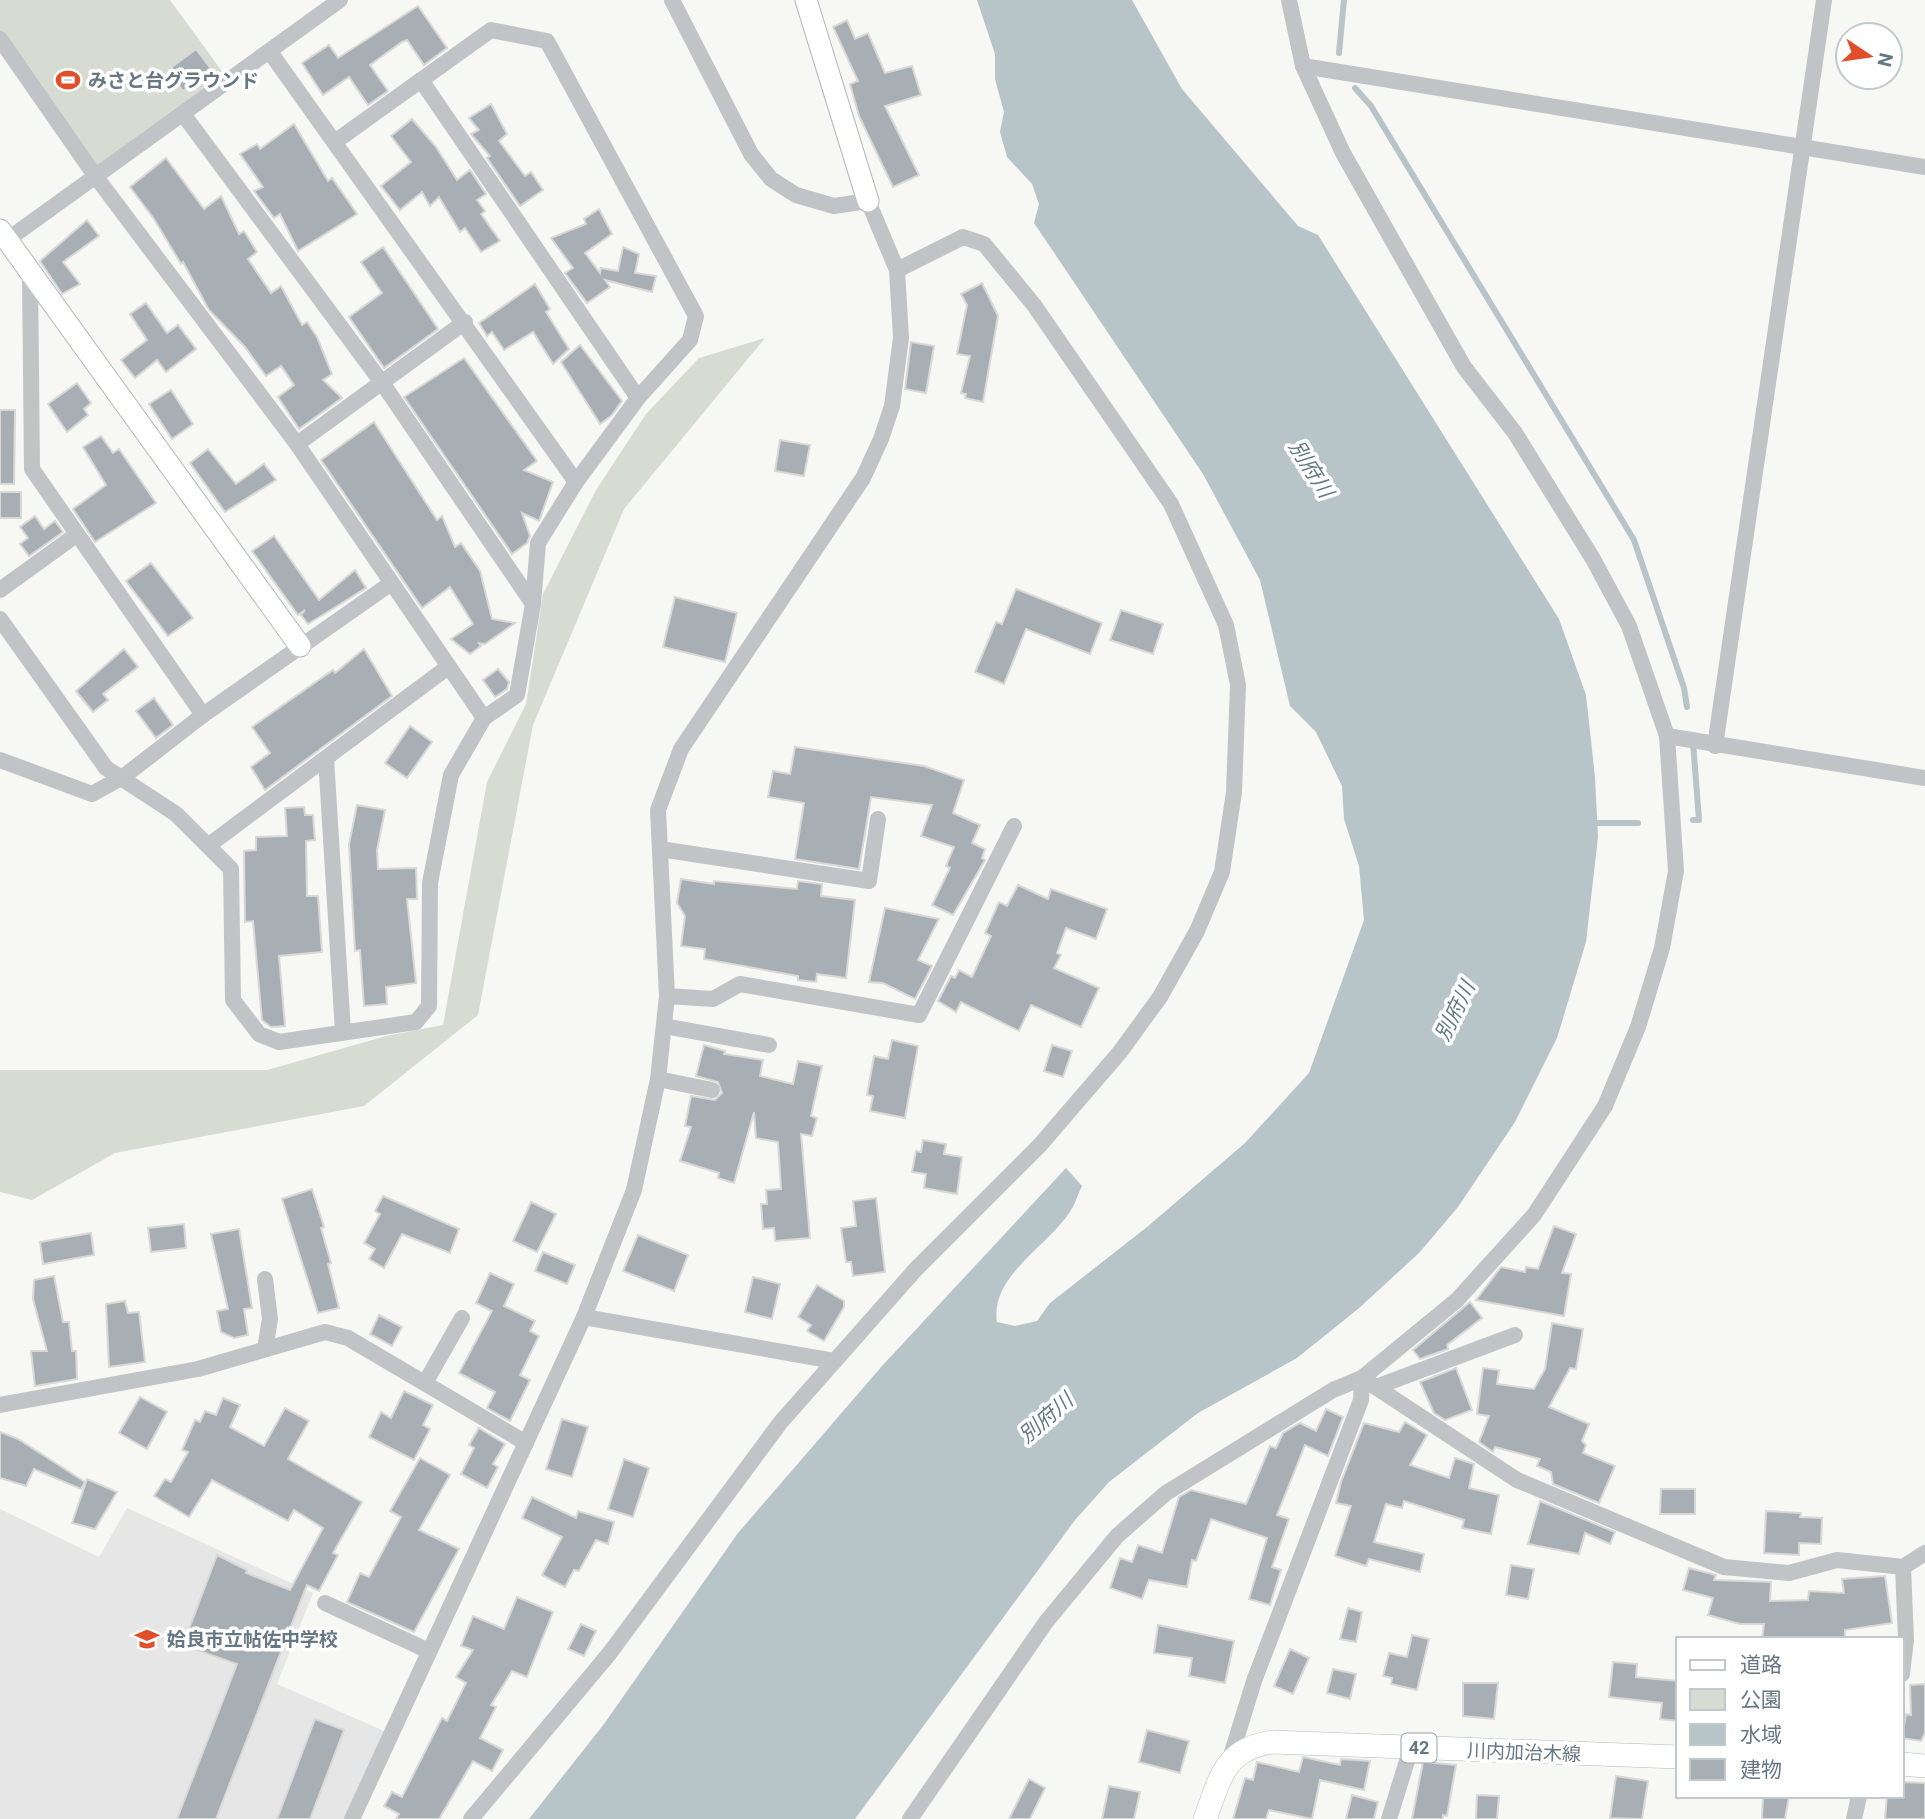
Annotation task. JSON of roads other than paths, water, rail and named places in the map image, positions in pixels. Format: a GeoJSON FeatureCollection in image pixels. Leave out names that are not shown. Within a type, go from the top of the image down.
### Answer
{"type":"FeatureCollection","features":[{"type":"Feature","properties":{"kind":"main road","name":"川内加治木線"},"geometry":{"type":"LineString","coordinates":[[1230,1759],[1253,1745],[1272,1742],[1676,1757]]}},
{"type":"Feature","properties":{"kind":"main road"},"geometry":{"type":"LineString","coordinates":[[1205,1819],[1230,1759]]}},
{"type":"Feature","properties":{"kind":"main road"},"geometry":{"type":"LineString","coordinates":[[1904,1764],[1925,1766]]}},
{"type":"Feature","properties":{"kind":"street"},"geometry":{"type":"LineString","coordinates":[[300,646],[30,275],[4,235],[96,177],[340,0]]}},
{"type":"Feature","properties":{"kind":"street"},"geometry":{"type":"LineString","coordinates":[[672,0],[751,153],[771,179],[796,195],[834,206],[868,201]]}},
{"type":"Feature","properties":{"kind":"street"},"geometry":{"type":"LineString","coordinates":[[352,1819],[584,1317],[634,1190],[658,1079],[667,996],[657,810],[681,749],[863,478],[881,439],[892,406],[901,338],[897,270],[868,201],[806,0]]}},
{"type":"Feature","properties":{"kind":"street"},"geometry":{"type":"LineString","coordinates":[[910,1819],[1046,1622],[1117,1536],[1166,1493],[1333,1390],[1362,1378],[1457,1300],[1534,1215],[1605,1106],[1638,1027],[1662,948],[1676,871],[1667,736],[1629,626],[1593,559],[1515,433],[1464,367],[1343,153],[1303,66],[1289,0]]}},
{"type":"Feature","properties":{"kind":"street"},"geometry":{"type":"LineString","coordinates":[[1714,746],[1824,0]]}},
{"type":"Feature","properties":{"kind":"street"},"geometry":{"type":"LineString","coordinates":[[0,619],[106,768],[176,814],[231,869],[233,1000],[259,1034],[279,1042],[416,1022],[429,1006],[430,883],[451,775],[484,718],[517,695],[533,604],[538,543],[576,482],[638,398],[690,340],[696,316],[547,41],[491,30],[336,141]]}},
{"type":"Feature","properties":{"kind":"street"},"geometry":{"type":"LineString","coordinates":[[0,39],[96,177],[297,444],[390,584],[484,718]]}},
{"type":"Feature","properties":{"kind":"street"},"geometry":{"type":"LineString","coordinates":[[270,52],[465,322],[576,482]]}},
{"type":"Feature","properties":{"kind":"street"},"geometry":{"type":"LineString","coordinates":[[1303,66],[1925,167]]}},
{"type":"Feature","properties":{"kind":"street"},"geometry":{"type":"LineString","coordinates":[[421,80],[638,398]]}},
{"type":"Feature","properties":{"kind":"street"},"geometry":{"type":"LineString","coordinates":[[183,114],[383,384],[533,604]]}},
{"type":"Feature","properties":{"kind":"street"},"geometry":{"type":"LineString","coordinates":[[471,1819],[609,1654],[780,1423],[916,1269],[1040,1145],[1120,1052],[1160,997],[1197,931],[1222,872],[1234,792],[1238,685],[1226,625],[1171,504],[1034,305],[984,244],[963,237],[897,270]]}},
{"type":"Feature","properties":{"kind":"street"},"geometry":{"type":"LineString","coordinates":[[30,275],[32,469],[203,715]]}},
{"type":"Feature","properties":{"kind":"street"},"geometry":{"type":"LineString","coordinates":[[297,444],[465,322]]}},
{"type":"Feature","properties":{"kind":"street"},"geometry":{"type":"LineString","coordinates":[[0,590],[76,535]]}},
{"type":"Feature","properties":{"kind":"street"},"geometry":{"type":"LineString","coordinates":[[0,760],[92,794],[123,777],[203,715],[390,584]]}},
{"type":"Feature","properties":{"kind":"street"},"geometry":{"type":"LineString","coordinates":[[209,845],[448,667]]}},
{"type":"Feature","properties":{"kind":"street"},"geometry":{"type":"LineString","coordinates":[[1667,736],[1714,746],[1925,778]]}},
{"type":"Feature","properties":{"kind":"street"},"geometry":{"type":"LineString","coordinates":[[326,758],[343,1032]]}},
{"type":"Feature","properties":{"kind":"street"},"geometry":{"type":"LineString","coordinates":[[660,849],[869,881],[878,819]]}},
{"type":"Feature","properties":{"kind":"street"},"geometry":{"type":"LineString","coordinates":[[667,996],[713,999],[740,984],[919,1015],[1014,826]]}},
{"type":"Feature","properties":{"kind":"street"},"geometry":{"type":"LineString","coordinates":[[664,1026],[769,1045]]}},
{"type":"Feature","properties":{"kind":"street"},"geometry":{"type":"LineString","coordinates":[[658,1079],[712,1090]]}},
{"type":"Feature","properties":{"kind":"street"},"geometry":{"type":"LineString","coordinates":[[265,1279],[270,1320],[265,1349]]}},
{"type":"Feature","properties":{"kind":"street"},"geometry":{"type":"LineString","coordinates":[[584,1317],[835,1361]]}},
{"type":"Feature","properties":{"kind":"street"},"geometry":{"type":"LineString","coordinates":[[425,1383],[462,1318]]}},
{"type":"Feature","properties":{"kind":"street"},"geometry":{"type":"LineString","coordinates":[[0,1405],[198,1369],[325,1332],[348,1338],[526,1443]]}},
{"type":"Feature","properties":{"kind":"street"},"geometry":{"type":"LineString","coordinates":[[1376,1387],[1515,1335]]}},
{"type":"Feature","properties":{"kind":"street"},"geometry":{"type":"LineString","coordinates":[[1362,1378],[1517,1480],[1724,1567],[1789,1573],[1837,1560],[1903,1567],[1925,1553]]}},
{"type":"Feature","properties":{"kind":"street"},"geometry":{"type":"LineString","coordinates":[[1230,1759],[1254,1681],[1361,1400],[1362,1378]]}},
{"type":"Feature","properties":{"kind":"street"},"geometry":{"type":"LineString","coordinates":[[1903,1567],[1906,1640],[1904,1657]]}},
{"type":"Feature","properties":{"kind":"street"},"geometry":{"type":"LineString","coordinates":[[325,1604],[429,1651]]}},
{"type":"Feature","properties":{"kind":"street"},"geometry":{"type":"LineString","coordinates":[[1389,1819],[1411,1748]]}},
{"type":"Feature","properties":{"kind":"street"},"geometry":{"type":"LineString","coordinates":[[1854,1819],[1859,1798]]}},
{"type":"Feature","properties":{"kind":"water","name":"別府川"},"geometry":{"type":"Polygon","coordinates":[[[977,0],[1132,0],[1182,89],[1298,226],[1318,235],[1559,619],[1586,695],[1595,777],[1598,837],[1586,942],[1557,1038],[1515,1122],[1458,1207],[1419,1253],[1358,1309],[1297,1358],[1198,1413],[1109,1482],[1075,1520],[855,1819],[529,1819],[604,1724],[738,1533],[882,1366],[1066,1168],[1082,1186],[1075,1202],[1057,1228],[1010,1278],[997,1306],[997,1322],[1015,1326],[1037,1321],[1050,1303],[1147,1227],[1245,1143],[1309,1073],[1364,920],[1359,866],[1344,819],[1342,786],[1316,732],[1290,706],[1260,580],[1203,474],[1034,223],[1039,204],[1032,184],[1007,157],[1000,132],[1004,112],[995,79],[995,54],[977,0]]]}},
{"type":"Feature","properties":{"kind":"waterway"},"geometry":{"type":"LineString","coordinates":[[1339,53],[1344,0]]}},
{"type":"Feature","properties":{"kind":"waterway"},"geometry":{"type":"LineString","coordinates":[[1355,88],[1371,106],[1634,540],[1684,688],[1687,707]]}},
{"type":"Feature","properties":{"kind":"waterway"},"geometry":{"type":"LineString","coordinates":[[1693,742],[1699,820],[1693,820]]}},
{"type":"Feature","properties":{"kind":"waterway"},"geometry":{"type":"LineString","coordinates":[[1591,823],[1638,823]]}},
{"type":"Feature","properties":{"kind":"place","name":"みさと台グラウンド"},"geometry":{"type":"Point","coordinates":[68,80]}},
{"type":"Feature","properties":{"kind":"place","name":"姶良市立帖佐中学校"},"geometry":{"type":"Point","coordinates":[147,1639]}}]}
